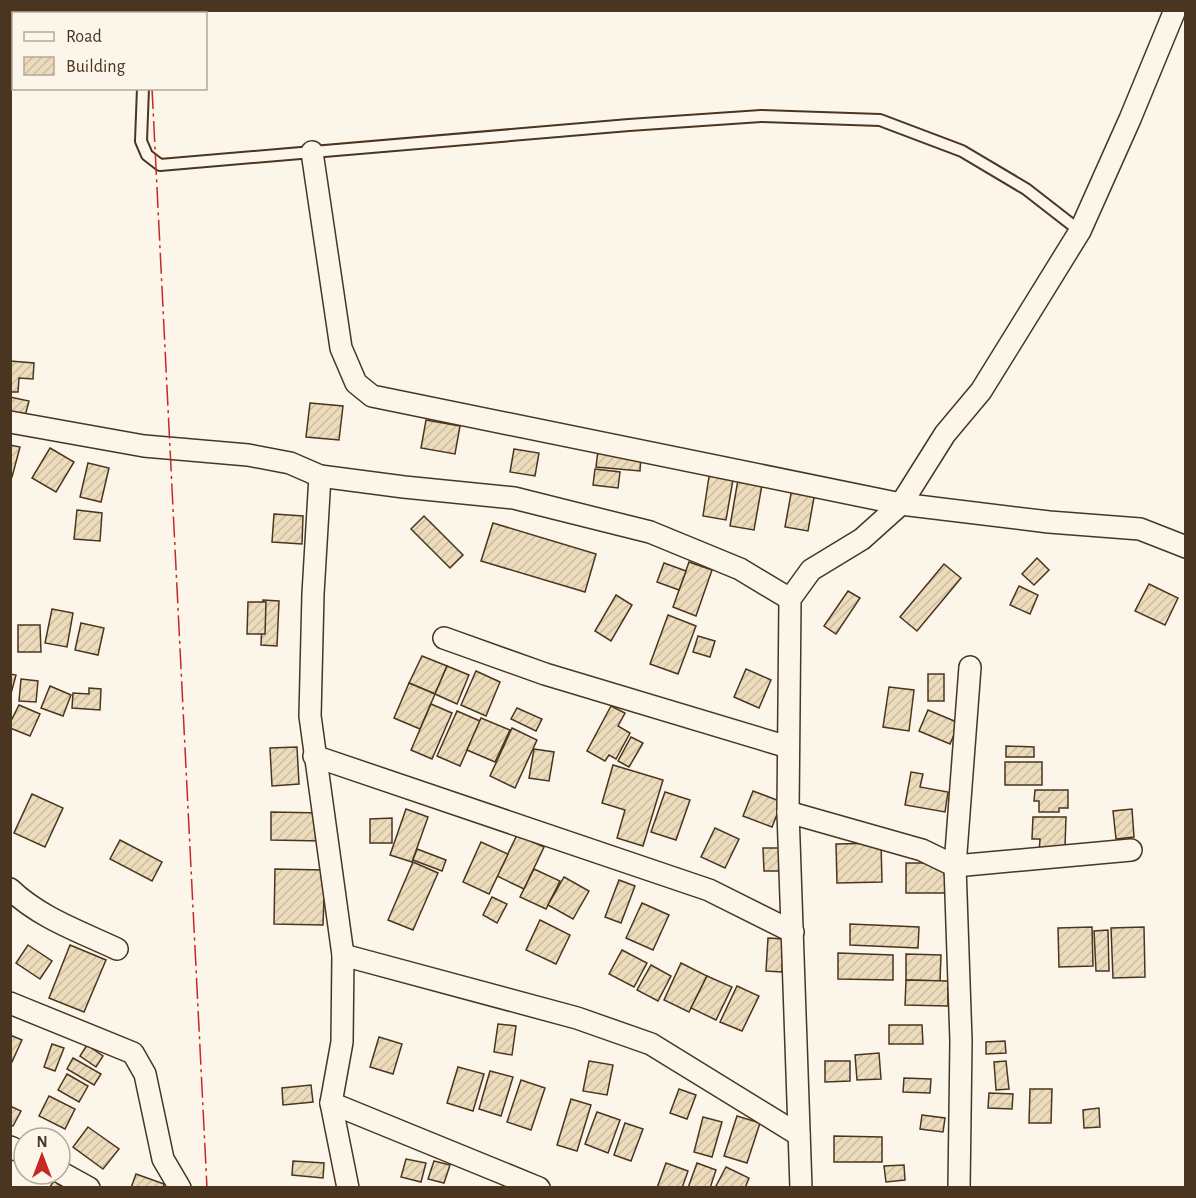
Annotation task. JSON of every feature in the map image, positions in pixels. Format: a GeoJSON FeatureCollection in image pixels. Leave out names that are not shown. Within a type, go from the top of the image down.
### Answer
{"type":"FeatureCollection","features":[{"type":"Feature","properties":{"kind":"street"},"geometry":{"type":"LineString","coordinates":[[801,1188],[788,813],[790,599],[811,570],[862,539],[902,504],[945,434],[981,391],[1080,231],[1175,10]]}},
{"type":"Feature","properties":{"kind":"street"},"geometry":{"type":"LineString","coordinates":[[312,152],[341,348],[356,383],[372,396],[902,504],[1049,522],[1140,529],[1185,547]]}},
{"type":"Feature","properties":{"kind":"street"},"geometry":{"type":"LineString","coordinates":[[10,422],[144,447],[248,454],[290,463],[320,476],[514,498],[650,532],[740,569],[790,599]]}},
{"type":"Feature","properties":{"kind":"street"},"geometry":{"type":"LineString","coordinates":[[320,476],[313,594],[310,716],[343,955],[342,1042],[331,1103],[348,1188]]}},
{"type":"Feature","properties":{"kind":"street"},"geometry":{"type":"LineString","coordinates":[[444,638],[545,674],[788,747]]}},
{"type":"Feature","properties":{"kind":"street"},"geometry":{"type":"LineString","coordinates":[[959,1188],[961,1041],[955,866],[970,667]]}},
{"type":"Feature","properties":{"kind":"street"},"geometry":{"type":"LineString","coordinates":[[314,756],[709,890],[793,932]]}},
{"type":"Feature","properties":{"kind":"street"},"geometry":{"type":"LineString","coordinates":[[788,813],[922,850],[955,866],[1131,850]]}},
{"type":"Feature","properties":{"kind":"street"},"geometry":{"type":"LineString","coordinates":[[10,889],[21,900],[59,922],[117,949]]}},
{"type":"Feature","properties":{"kind":"street"},"geometry":{"type":"LineString","coordinates":[[343,955],[577,1018],[651,1044],[799,1135]]}},
{"type":"Feature","properties":{"kind":"street"},"geometry":{"type":"LineString","coordinates":[[10,1003],[133,1053],[145,1074],[164,1159],[180,1188]]}},
{"type":"Feature","properties":{"kind":"street"},"geometry":{"type":"LineString","coordinates":[[331,1103],[538,1188]]}},
{"type":"Feature","properties":{"kind":"street"},"geometry":{"type":"LineString","coordinates":[[72,1179],[89,1188]]}},
{"type":"Feature","properties":{"kind":"lane"},"geometry":{"type":"LineString","coordinates":[[143,90],[141,141],[147,155],[160,165],[761,116],[880,120],[962,151],[1026,189],[1080,231]]}},
{"type":"Feature","properties":{"kind":"building"},"geometry":{"type":"Polygon","coordinates":[[[10,361],[34,363],[33,379],[19,378],[18,392],[10,392],[10,361]]]}},
{"type":"Feature","properties":{"kind":"building"},"geometry":{"type":"Polygon","coordinates":[[[10,397],[29,401],[25,416],[10,413],[10,397]]]}},
{"type":"Feature","properties":{"kind":"building"},"geometry":{"type":"Polygon","coordinates":[[[310,403],[343,406],[339,440],[306,437],[310,403]]]}},
{"type":"Feature","properties":{"kind":"building"},"geometry":{"type":"Polygon","coordinates":[[[426,420],[460,426],[455,454],[421,448],[426,420]]]}},
{"type":"Feature","properties":{"kind":"building"},"geometry":{"type":"Polygon","coordinates":[[[10,445],[20,447],[12,477],[10,477],[10,445]]]}},
{"type":"Feature","properties":{"kind":"building"},"geometry":{"type":"Polygon","coordinates":[[[50,448],[74,462],[56,492],[32,478],[50,448]]]}},
{"type":"Feature","properties":{"kind":"building"},"geometry":{"type":"Polygon","coordinates":[[[514,449],[539,453],[535,476],[510,472],[514,449]]]}},
{"type":"Feature","properties":{"kind":"building"},"geometry":{"type":"Polygon","coordinates":[[[598,450],[641,454],[640,471],[596,467],[598,450]]]}},
{"type":"Feature","properties":{"kind":"building"},"geometry":{"type":"Polygon","coordinates":[[[88,463],[109,468],[101,502],[80,497],[88,463]]]}},
{"type":"Feature","properties":{"kind":"building"},"geometry":{"type":"Polygon","coordinates":[[[595,469],[620,472],[618,488],[593,485],[595,469]]]}},
{"type":"Feature","properties":{"kind":"building"},"geometry":{"type":"Polygon","coordinates":[[[710,470],[734,474],[726,520],[703,516],[710,470]]]}},
{"type":"Feature","properties":{"kind":"building"},"geometry":{"type":"Polygon","coordinates":[[[739,474],[763,479],[754,530],[730,526],[739,474]]]}},
{"type":"Feature","properties":{"kind":"building"},"geometry":{"type":"Polygon","coordinates":[[[792,488],[815,492],[808,531],[785,527],[792,488]]]}},
{"type":"Feature","properties":{"kind":"building"},"geometry":{"type":"Polygon","coordinates":[[[77,510],[102,513],[100,541],[74,539],[77,510]]]}},
{"type":"Feature","properties":{"kind":"building"},"geometry":{"type":"Polygon","coordinates":[[[274,514],[303,516],[302,544],[272,542],[274,514]]]}},
{"type":"Feature","properties":{"kind":"building"},"geometry":{"type":"Polygon","coordinates":[[[424,516],[463,555],[450,568],[411,529],[424,516]]]}},
{"type":"Feature","properties":{"kind":"building"},"geometry":{"type":"Polygon","coordinates":[[[493,523],[596,554],[585,592],[481,561],[493,523]]]}},
{"type":"Feature","properties":{"kind":"building"},"geometry":{"type":"Polygon","coordinates":[[[1037,558],[1049,570],[1034,585],[1022,574],[1037,558]]]}},
{"type":"Feature","properties":{"kind":"building"},"geometry":{"type":"Polygon","coordinates":[[[689,562],[712,570],[696,616],[673,607],[689,562]]]}},
{"type":"Feature","properties":{"kind":"building"},"geometry":{"type":"Polygon","coordinates":[[[664,563],[686,571],[679,590],[657,582],[664,563]]]}},
{"type":"Feature","properties":{"kind":"building"},"geometry":{"type":"Polygon","coordinates":[[[944,564],[961,578],[917,631],[900,617],[944,564]]]}},
{"type":"Feature","properties":{"kind":"building"},"geometry":{"type":"Polygon","coordinates":[[[1149,584],[1178,598],[1165,625],[1135,611],[1149,584]]]}},
{"type":"Feature","properties":{"kind":"building"},"geometry":{"type":"Polygon","coordinates":[[[1019,586],[1038,595],[1030,614],[1010,605],[1019,586]]]}},
{"type":"Feature","properties":{"kind":"building"},"geometry":{"type":"Polygon","coordinates":[[[848,591],[860,598],[836,634],[824,626],[848,591]]]}},
{"type":"Feature","properties":{"kind":"building"},"geometry":{"type":"Polygon","coordinates":[[[616,595],[632,605],[611,641],[595,631],[616,595]]]}},
{"type":"Feature","properties":{"kind":"building"},"geometry":{"type":"Polygon","coordinates":[[[263,600],[279,601],[277,646],[261,645],[263,600]]]}},
{"type":"Feature","properties":{"kind":"building"},"geometry":{"type":"Polygon","coordinates":[[[248,602],[266,602],[265,634],[247,634],[248,602]]]}},
{"type":"Feature","properties":{"kind":"building"},"geometry":{"type":"Polygon","coordinates":[[[52,609],[73,613],[67,647],[45,643],[52,609]]]}},
{"type":"Feature","properties":{"kind":"building"},"geometry":{"type":"Polygon","coordinates":[[[668,615],[696,626],[678,674],[650,664],[668,615]]]}},
{"type":"Feature","properties":{"kind":"building"},"geometry":{"type":"Polygon","coordinates":[[[81,623],[104,628],[98,655],[75,650],[81,623]]]}},
{"type":"Feature","properties":{"kind":"building"},"geometry":{"type":"Polygon","coordinates":[[[18,625],[40,625],[41,652],[18,652],[18,625]]]}},
{"type":"Feature","properties":{"kind":"building"},"geometry":{"type":"Polygon","coordinates":[[[698,636],[715,641],[710,657],[693,652],[698,636]]]}},
{"type":"Feature","properties":{"kind":"building"},"geometry":{"type":"Polygon","coordinates":[[[422,656],[447,666],[435,694],[409,683],[422,656]]]}},
{"type":"Feature","properties":{"kind":"building"},"geometry":{"type":"Polygon","coordinates":[[[447,666],[469,675],[457,704],[435,694],[447,666]]]}},
{"type":"Feature","properties":{"kind":"building"},"geometry":{"type":"Polygon","coordinates":[[[746,669],[771,680],[759,708],[734,697],[746,669]]]}},
{"type":"Feature","properties":{"kind":"building"},"geometry":{"type":"Polygon","coordinates":[[[476,671],[500,682],[486,716],[461,705],[476,671]]]}},
{"type":"Feature","properties":{"kind":"building"},"geometry":{"type":"Polygon","coordinates":[[[10,674],[16,675],[10,697],[10,674]]]}},
{"type":"Feature","properties":{"kind":"building"},"geometry":{"type":"Polygon","coordinates":[[[928,674],[944,674],[944,701],[928,701],[928,674]]]}},
{"type":"Feature","properties":{"kind":"building"},"geometry":{"type":"Polygon","coordinates":[[[21,679],[38,681],[36,702],[19,701],[21,679]]]}},
{"type":"Feature","properties":{"kind":"building"},"geometry":{"type":"Polygon","coordinates":[[[409,683],[435,694],[420,729],[394,718],[409,683]]]}},
{"type":"Feature","properties":{"kind":"building"},"geometry":{"type":"Polygon","coordinates":[[[50,686],[71,695],[63,716],[41,708],[50,686]]]}},
{"type":"Feature","properties":{"kind":"building"},"geometry":{"type":"Polygon","coordinates":[[[889,687],[914,690],[909,731],[883,727],[889,687]]]}},
{"type":"Feature","properties":{"kind":"building"},"geometry":{"type":"Polygon","coordinates":[[[89,688],[101,689],[100,710],[72,708],[73,693],[89,694],[89,688]]]}},
{"type":"Feature","properties":{"kind":"building"},"geometry":{"type":"Polygon","coordinates":[[[431,704],[452,713],[432,759],[411,750],[431,704]]]}},
{"type":"Feature","properties":{"kind":"building"},"geometry":{"type":"Polygon","coordinates":[[[19,705],[40,714],[30,736],[10,728],[10,723],[19,705]]]}},
{"type":"Feature","properties":{"kind":"building"},"geometry":{"type":"Polygon","coordinates":[[[611,706],[625,713],[618,726],[630,733],[616,759],[609,755],[605,761],[587,751],[611,706]]]}},
{"type":"Feature","properties":{"kind":"building"},"geometry":{"type":"Polygon","coordinates":[[[517,708],[542,719],[536,731],[511,719],[517,708]]]}},
{"type":"Feature","properties":{"kind":"building"},"geometry":{"type":"Polygon","coordinates":[[[928,710],[959,723],[950,744],[919,731],[928,710]]]}},
{"type":"Feature","properties":{"kind":"building"},"geometry":{"type":"Polygon","coordinates":[[[457,711],[480,721],[460,766],[437,756],[457,711]]]}},
{"type":"Feature","properties":{"kind":"building"},"geometry":{"type":"Polygon","coordinates":[[[481,718],[510,730],[495,762],[467,750],[481,718]]]}},
{"type":"Feature","properties":{"kind":"building"},"geometry":{"type":"Polygon","coordinates":[[[512,728],[537,740],[515,788],[490,776],[512,728]]]}},
{"type":"Feature","properties":{"kind":"building"},"geometry":{"type":"Polygon","coordinates":[[[631,737],[643,743],[629,767],[618,761],[631,737]]]}},
{"type":"Feature","properties":{"kind":"building"},"geometry":{"type":"Polygon","coordinates":[[[1006,746],[1034,747],[1034,757],[1006,757],[1006,746]]]}},
{"type":"Feature","properties":{"kind":"building"},"geometry":{"type":"Polygon","coordinates":[[[297,747],[299,784],[272,786],[270,748],[297,747]]]}},
{"type":"Feature","properties":{"kind":"building"},"geometry":{"type":"Polygon","coordinates":[[[534,749],[554,752],[549,781],[529,778],[534,749]]]}},
{"type":"Feature","properties":{"kind":"building"},"geometry":{"type":"Polygon","coordinates":[[[1005,762],[1042,762],[1042,785],[1005,785],[1005,762]]]}},
{"type":"Feature","properties":{"kind":"building"},"geometry":{"type":"Polygon","coordinates":[[[613,765],[663,780],[643,846],[617,838],[625,810],[602,803],[613,765]]]}},
{"type":"Feature","properties":{"kind":"building"},"geometry":{"type":"Polygon","coordinates":[[[911,772],[923,774],[920,787],[948,792],[945,812],[905,805],[911,772]]]}},
{"type":"Feature","properties":{"kind":"building"},"geometry":{"type":"Polygon","coordinates":[[[1035,790],[1068,790],[1068,808],[1059,808],[1059,812],[1039,812],[1039,801],[1034,801],[1035,790]]]}},
{"type":"Feature","properties":{"kind":"building"},"geometry":{"type":"Polygon","coordinates":[[[753,791],[782,802],[772,827],[743,816],[753,791]]]}},
{"type":"Feature","properties":{"kind":"building"},"geometry":{"type":"Polygon","coordinates":[[[665,792],[690,800],[676,840],[651,832],[665,792]]]}},
{"type":"Feature","properties":{"kind":"building"},"geometry":{"type":"Polygon","coordinates":[[[32,794],[63,808],[45,847],[14,833],[32,794]]]}},
{"type":"Feature","properties":{"kind":"building"},"geometry":{"type":"Polygon","coordinates":[[[406,809],[428,817],[412,862],[390,855],[406,809]]]}},
{"type":"Feature","properties":{"kind":"building"},"geometry":{"type":"Polygon","coordinates":[[[1132,809],[1134,837],[1116,839],[1113,811],[1132,809]]]}},
{"type":"Feature","properties":{"kind":"building"},"geometry":{"type":"Polygon","coordinates":[[[271,812],[322,813],[322,841],[271,840],[271,812]]]}},
{"type":"Feature","properties":{"kind":"building"},"geometry":{"type":"Polygon","coordinates":[[[1033,817],[1066,817],[1065,847],[1039,852],[1040,839],[1032,839],[1033,817]]]}},
{"type":"Feature","properties":{"kind":"building"},"geometry":{"type":"Polygon","coordinates":[[[392,818],[392,843],[370,843],[370,819],[392,818]]]}},
{"type":"Feature","properties":{"kind":"building"},"geometry":{"type":"Polygon","coordinates":[[[715,828],[739,839],[725,868],[701,857],[715,828]]]}},
{"type":"Feature","properties":{"kind":"building"},"geometry":{"type":"Polygon","coordinates":[[[517,835],[544,847],[524,889],[497,876],[517,835]]]}},
{"type":"Feature","properties":{"kind":"building"},"geometry":{"type":"Polygon","coordinates":[[[120,840],[162,862],[152,881],[110,859],[120,840]]]}},
{"type":"Feature","properties":{"kind":"building"},"geometry":{"type":"Polygon","coordinates":[[[481,842],[508,854],[489,894],[463,882],[481,842]]]}},
{"type":"Feature","properties":{"kind":"building"},"geometry":{"type":"Polygon","coordinates":[[[881,843],[882,882],[837,883],[836,844],[881,843]]]}},
{"type":"Feature","properties":{"kind":"building"},"geometry":{"type":"Polygon","coordinates":[[[763,848],[785,848],[785,871],[764,871],[763,848]]]}},
{"type":"Feature","properties":{"kind":"building"},"geometry":{"type":"Polygon","coordinates":[[[417,849],[446,860],[442,871],[413,860],[417,849]]]}},
{"type":"Feature","properties":{"kind":"building"},"geometry":{"type":"Polygon","coordinates":[[[413,862],[438,873],[413,930],[388,920],[413,862]]]}},
{"type":"Feature","properties":{"kind":"building"},"geometry":{"type":"Polygon","coordinates":[[[906,863],[947,863],[947,893],[906,893],[906,863]]]}},
{"type":"Feature","properties":{"kind":"building"},"geometry":{"type":"Polygon","coordinates":[[[275,869],[325,870],[323,925],[274,924],[275,869]]]}},
{"type":"Feature","properties":{"kind":"building"},"geometry":{"type":"Polygon","coordinates":[[[534,869],[560,881],[546,909],[520,897],[534,869]]]}},
{"type":"Feature","properties":{"kind":"building"},"geometry":{"type":"Polygon","coordinates":[[[564,877],[589,891],[573,919],[548,905],[564,877]]]}},
{"type":"Feature","properties":{"kind":"building"},"geometry":{"type":"Polygon","coordinates":[[[619,880],[635,886],[621,923],[605,917],[619,880]]]}},
{"type":"Feature","properties":{"kind":"building"},"geometry":{"type":"Polygon","coordinates":[[[492,897],[507,904],[497,923],[483,915],[492,897]]]}},
{"type":"Feature","properties":{"kind":"building"},"geometry":{"type":"Polygon","coordinates":[[[642,903],[669,915],[653,950],[626,938],[642,903]]]}},
{"type":"Feature","properties":{"kind":"building"},"geometry":{"type":"Polygon","coordinates":[[[540,920],[570,935],[556,964],[526,950],[540,920]]]}},
{"type":"Feature","properties":{"kind":"building"},"geometry":{"type":"Polygon","coordinates":[[[850,924],[919,927],[918,948],[850,945],[850,924]]]}},
{"type":"Feature","properties":{"kind":"building"},"geometry":{"type":"Polygon","coordinates":[[[1092,927],[1093,966],[1059,967],[1058,928],[1092,927]]]}},
{"type":"Feature","properties":{"kind":"building"},"geometry":{"type":"Polygon","coordinates":[[[1144,927],[1145,977],[1113,978],[1111,928],[1144,927]]]}},
{"type":"Feature","properties":{"kind":"building"},"geometry":{"type":"Polygon","coordinates":[[[1108,930],[1109,971],[1096,971],[1094,931],[1108,930]]]}},
{"type":"Feature","properties":{"kind":"building"},"geometry":{"type":"Polygon","coordinates":[[[768,938],[784,939],[782,972],[766,971],[768,938]]]}},
{"type":"Feature","properties":{"kind":"building"},"geometry":{"type":"Polygon","coordinates":[[[28,945],[52,961],[40,979],[16,963],[28,945]]]}},
{"type":"Feature","properties":{"kind":"building"},"geometry":{"type":"Polygon","coordinates":[[[70,945],[106,960],[84,1012],[49,998],[70,945]]]}},
{"type":"Feature","properties":{"kind":"building"},"geometry":{"type":"Polygon","coordinates":[[[622,950],[647,963],[634,987],[609,974],[622,950]]]}},
{"type":"Feature","properties":{"kind":"building"},"geometry":{"type":"Polygon","coordinates":[[[838,953],[893,955],[893,980],[838,979],[838,953]]]}},
{"type":"Feature","properties":{"kind":"building"},"geometry":{"type":"Polygon","coordinates":[[[906,954],[941,955],[940,981],[906,980],[906,954]]]}},
{"type":"Feature","properties":{"kind":"building"},"geometry":{"type":"Polygon","coordinates":[[[681,963],[707,976],[689,1012],[664,1000],[681,963]]]}},
{"type":"Feature","properties":{"kind":"building"},"geometry":{"type":"Polygon","coordinates":[[[651,965],[671,976],[658,1001],[637,990],[651,965]]]}},
{"type":"Feature","properties":{"kind":"building"},"geometry":{"type":"Polygon","coordinates":[[[707,976],[732,987],[716,1020],[691,1008],[707,976]]]}},
{"type":"Feature","properties":{"kind":"building"},"geometry":{"type":"Polygon","coordinates":[[[906,980],[948,981],[948,1006],[905,1005],[906,980]]]}},
{"type":"Feature","properties":{"kind":"building"},"geometry":{"type":"Polygon","coordinates":[[[737,986],[759,996],[742,1031],[720,1022],[737,986]]]}},
{"type":"Feature","properties":{"kind":"building"},"geometry":{"type":"Polygon","coordinates":[[[498,1024],[516,1026],[512,1055],[494,1052],[498,1024]]]}},
{"type":"Feature","properties":{"kind":"building"},"geometry":{"type":"Polygon","coordinates":[[[889,1025],[922,1025],[923,1044],[889,1044],[889,1025]]]}},
{"type":"Feature","properties":{"kind":"building"},"geometry":{"type":"Polygon","coordinates":[[[10,1035],[22,1040],[11,1064],[10,1064],[10,1035]]]}},
{"type":"Feature","properties":{"kind":"building"},"geometry":{"type":"Polygon","coordinates":[[[379,1037],[402,1044],[393,1074],[370,1067],[379,1037]]]}},
{"type":"Feature","properties":{"kind":"building"},"geometry":{"type":"Polygon","coordinates":[[[1005,1041],[1006,1053],[986,1054],[986,1042],[1005,1041]]]}},
{"type":"Feature","properties":{"kind":"building"},"geometry":{"type":"Polygon","coordinates":[[[52,1044],[64,1048],[55,1071],[44,1067],[52,1044]]]}},
{"type":"Feature","properties":{"kind":"building"},"geometry":{"type":"Polygon","coordinates":[[[87,1045],[103,1056],[96,1067],[80,1056],[87,1045]]]}},
{"type":"Feature","properties":{"kind":"building"},"geometry":{"type":"Polygon","coordinates":[[[879,1053],[881,1079],[857,1080],[855,1055],[879,1053]]]}},
{"type":"Feature","properties":{"kind":"building"},"geometry":{"type":"Polygon","coordinates":[[[73,1058],[101,1074],[94,1085],[67,1069],[73,1058]]]}},
{"type":"Feature","properties":{"kind":"building"},"geometry":{"type":"Polygon","coordinates":[[[589,1061],[613,1065],[607,1095],[583,1091],[589,1061]]]}},
{"type":"Feature","properties":{"kind":"building"},"geometry":{"type":"Polygon","coordinates":[[[825,1061],[850,1061],[850,1081],[825,1082],[825,1061]]]}},
{"type":"Feature","properties":{"kind":"building"},"geometry":{"type":"Polygon","coordinates":[[[1006,1061],[1009,1089],[996,1090],[994,1062],[1006,1061]]]}},
{"type":"Feature","properties":{"kind":"building"},"geometry":{"type":"Polygon","coordinates":[[[458,1067],[484,1074],[473,1111],[447,1103],[458,1067]]]}},
{"type":"Feature","properties":{"kind":"building"},"geometry":{"type":"Polygon","coordinates":[[[490,1071],[513,1077],[501,1116],[479,1109],[490,1071]]]}},
{"type":"Feature","properties":{"kind":"building"},"geometry":{"type":"Polygon","coordinates":[[[67,1074],[88,1086],[79,1102],[58,1090],[67,1074]]]}},
{"type":"Feature","properties":{"kind":"building"},"geometry":{"type":"Polygon","coordinates":[[[904,1078],[931,1079],[930,1093],[903,1092],[904,1078]]]}},
{"type":"Feature","properties":{"kind":"building"},"geometry":{"type":"Polygon","coordinates":[[[521,1080],[545,1088],[531,1130],[507,1122],[521,1080]]]}},
{"type":"Feature","properties":{"kind":"building"},"geometry":{"type":"Polygon","coordinates":[[[311,1085],[313,1102],[283,1105],[282,1088],[311,1085]]]}},
{"type":"Feature","properties":{"kind":"building"},"geometry":{"type":"Polygon","coordinates":[[[679,1089],[696,1095],[687,1119],[670,1113],[679,1089]]]}},
{"type":"Feature","properties":{"kind":"building"},"geometry":{"type":"Polygon","coordinates":[[[1030,1089],[1052,1089],[1051,1123],[1029,1123],[1030,1089]]]}},
{"type":"Feature","properties":{"kind":"building"},"geometry":{"type":"Polygon","coordinates":[[[989,1093],[1013,1094],[1012,1109],[988,1108],[989,1093]]]}},
{"type":"Feature","properties":{"kind":"building"},"geometry":{"type":"Polygon","coordinates":[[[49,1096],[75,1109],[66,1126],[59,1126],[39,1116],[49,1096]]]}},
{"type":"Feature","properties":{"kind":"building"},"geometry":{"type":"Polygon","coordinates":[[[571,1099],[591,1105],[577,1151],[557,1145],[571,1099]]]}},
{"type":"Feature","properties":{"kind":"building"},"geometry":{"type":"Polygon","coordinates":[[[10,1106],[21,1111],[13,1126],[10,1124],[10,1106]]]}},
{"type":"Feature","properties":{"kind":"building"},"geometry":{"type":"Polygon","coordinates":[[[1099,1108],[1100,1127],[1084,1128],[1083,1110],[1099,1108]]]}},
{"type":"Feature","properties":{"kind":"building"},"geometry":{"type":"Polygon","coordinates":[[[597,1112],[620,1120],[608,1153],[585,1144],[597,1112]]]}},
{"type":"Feature","properties":{"kind":"building"},"geometry":{"type":"Polygon","coordinates":[[[922,1115],[945,1118],[943,1132],[920,1129],[922,1115]]]}},
{"type":"Feature","properties":{"kind":"building"},"geometry":{"type":"Polygon","coordinates":[[[737,1116],[760,1123],[747,1163],[724,1156],[737,1116]]]}},
{"type":"Feature","properties":{"kind":"building"},"geometry":{"type":"Polygon","coordinates":[[[703,1117],[722,1122],[712,1157],[694,1152],[703,1117]]]}},
{"type":"Feature","properties":{"kind":"building"},"geometry":{"type":"Polygon","coordinates":[[[625,1123],[643,1129],[631,1161],[614,1155],[625,1123]]]}},
{"type":"Feature","properties":{"kind":"building"},"geometry":{"type":"Polygon","coordinates":[[[88,1127],[119,1149],[103,1169],[73,1147],[88,1127]]]}},
{"type":"Feature","properties":{"kind":"building"},"geometry":{"type":"Polygon","coordinates":[[[834,1136],[882,1137],[882,1162],[834,1162],[834,1136]]]}},
{"type":"Feature","properties":{"kind":"building"},"geometry":{"type":"Polygon","coordinates":[[[406,1159],[426,1163],[421,1182],[401,1177],[406,1159]]]}},
{"type":"Feature","properties":{"kind":"building"},"geometry":{"type":"Polygon","coordinates":[[[293,1161],[324,1163],[323,1178],[292,1175],[293,1161]]]}},
{"type":"Feature","properties":{"kind":"building"},"geometry":{"type":"Polygon","coordinates":[[[434,1161],[450,1165],[444,1183],[428,1179],[434,1161]]]}},
{"type":"Feature","properties":{"kind":"building"},"geometry":{"type":"Polygon","coordinates":[[[666,1163],[688,1171],[682,1188],[657,1188],[666,1163]]]}},
{"type":"Feature","properties":{"kind":"building"},"geometry":{"type":"Polygon","coordinates":[[[697,1163],[716,1170],[710,1188],[688,1188],[697,1163]]]}},
{"type":"Feature","properties":{"kind":"building"},"geometry":{"type":"Polygon","coordinates":[[[904,1165],[905,1180],[886,1182],[884,1166],[904,1165]]]}},
{"type":"Feature","properties":{"kind":"building"},"geometry":{"type":"Polygon","coordinates":[[[726,1167],[749,1178],[745,1188],[715,1188],[726,1167]]]}},
{"type":"Feature","properties":{"kind":"building"},"geometry":{"type":"Polygon","coordinates":[[[136,1174],[164,1184],[163,1188],[131,1188],[136,1174]]]}},
{"type":"Feature","properties":{"kind":"building"},"geometry":{"type":"Polygon","coordinates":[[[60,1186],[63,1188],[49,1188],[60,1186]]]}},
{"type":"Feature","properties":{"kind":"power"},"geometry":{"type":"LineString","coordinates":[[152,90],[207,1188]]}}]}
